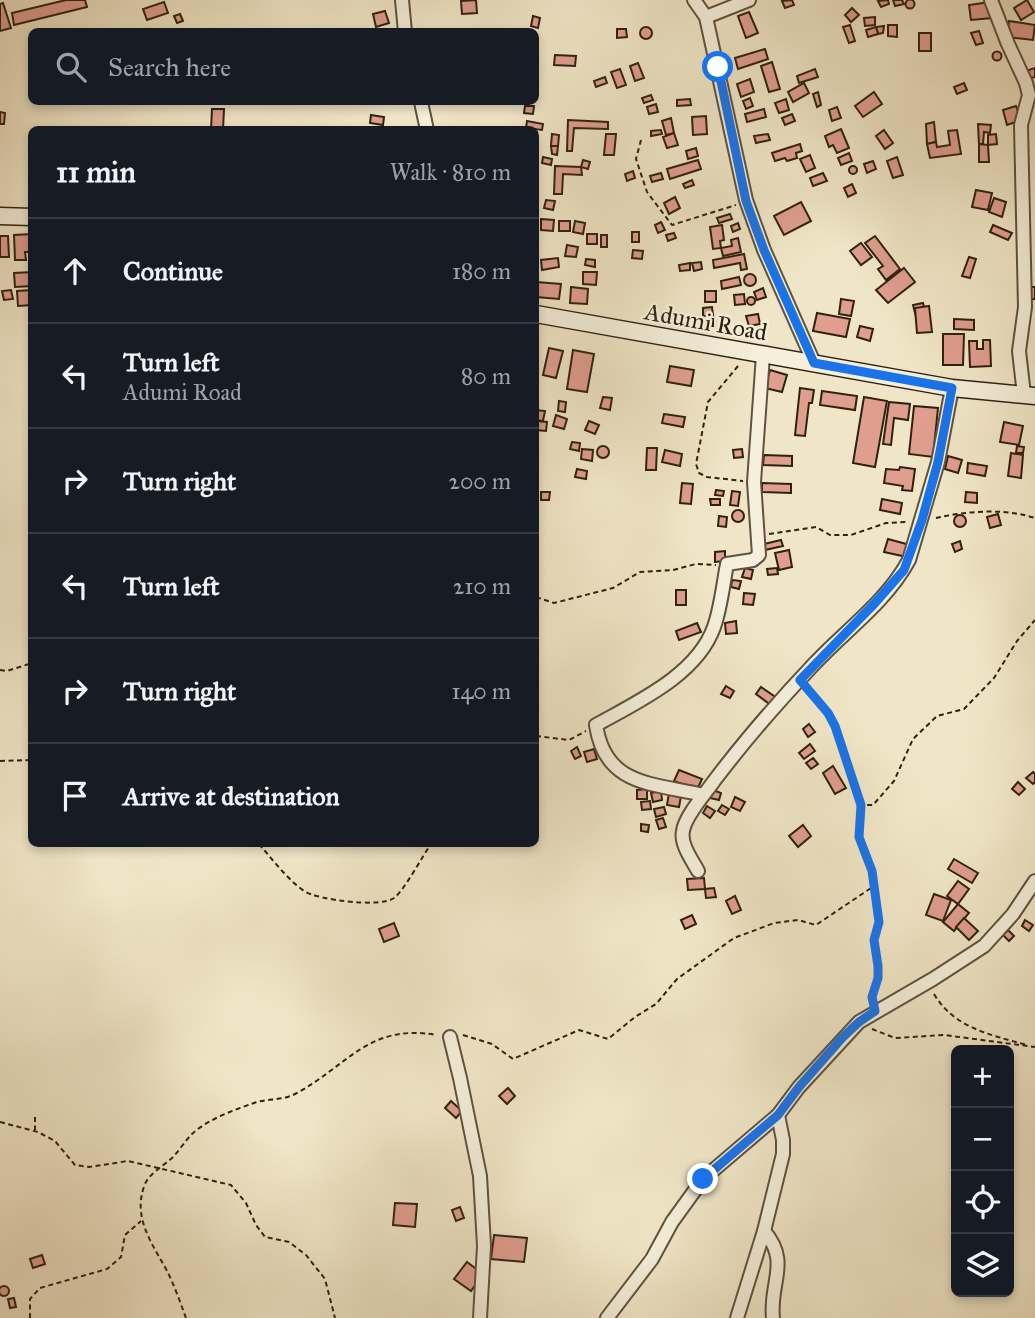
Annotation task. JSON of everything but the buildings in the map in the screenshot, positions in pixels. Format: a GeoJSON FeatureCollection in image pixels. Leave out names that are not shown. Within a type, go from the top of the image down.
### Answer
{"type":"FeatureCollection","features":[{"type":"Feature","properties":{"kind":"main road"},"geometry":{"type":"LineString","coordinates":[[0,216],[28,217]]}},
{"type":"Feature","properties":{"kind":"main road","name":"Adumi Road"},"geometry":{"type":"LineString","coordinates":[[539,315],[952,388],[1029,396]]}},
{"type":"Feature","properties":{"kind":"street"},"geometry":{"type":"LineString","coordinates":[[402,0],[405,28]]}},
{"type":"Feature","properties":{"kind":"street"},"geometry":{"type":"LineString","coordinates":[[694,0],[706,18],[746,201],[764,250],[814,363]]}},
{"type":"Feature","properties":{"kind":"street"},"geometry":{"type":"LineString","coordinates":[[706,18],[749,0]]}},
{"type":"Feature","properties":{"kind":"street"},"geometry":{"type":"LineString","coordinates":[[991,0],[1029,95],[1021,125],[1025,307],[1018,351],[1029,396]]}},
{"type":"Feature","properties":{"kind":"street"},"geometry":{"type":"LineString","coordinates":[[422,105],[426,126]]}},
{"type":"Feature","properties":{"kind":"street"},"geometry":{"type":"LineString","coordinates":[[703,796],[627,777],[604,757],[598,742],[596,725],[657,690],[694,659],[714,628],[727,564],[757,558],[759,535],[754,482],[757,354]]}},
{"type":"Feature","properties":{"kind":"street"},"geometry":{"type":"LineString","coordinates":[[698,871],[682,836],[684,827],[703,796],[745,739],[904,570],[922,520],[939,457],[952,388]]}},
{"type":"Feature","properties":{"kind":"street"},"geometry":{"type":"LineString","coordinates":[[607,1318],[652,1259],[672,1222],[703,1179],[778,1115],[799,1087],[859,1022],[984,946],[1013,914],[1035,881]]}},
{"type":"Feature","properties":{"kind":"street"},"geometry":{"type":"LineString","coordinates":[[450,1037],[480,1176],[484,1246],[480,1318]]}},
{"type":"Feature","properties":{"kind":"street"},"geometry":{"type":"LineString","coordinates":[[737,1318],[764,1231],[783,1154],[778,1115]]}},
{"type":"Feature","properties":{"kind":"street"},"geometry":{"type":"LineString","coordinates":[[764,1231],[778,1254],[773,1318]]}},
{"type":"Feature","properties":{"kind":"path"},"geometry":{"type":"LineString","coordinates":[[642,140],[636,159],[647,192],[672,225],[746,201]]}},
{"type":"Feature","properties":{"kind":"path"},"geometry":{"type":"LineString","coordinates":[[754,482],[707,477],[699,473],[696,464],[708,402],[732,372],[757,354]]}},
{"type":"Feature","properties":{"kind":"path"},"geometry":{"type":"LineString","coordinates":[[759,535],[816,527],[830,535],[852,535],[886,523],[962,513],[1023,514],[1035,518]]}},
{"type":"Feature","properties":{"kind":"path"},"geometry":{"type":"LineString","coordinates":[[539,598],[554,603],[613,588],[639,572],[727,564]]}},
{"type":"Feature","properties":{"kind":"path"},"geometry":{"type":"LineString","coordinates":[[861,805],[873,805],[894,781],[913,739],[937,716],[964,709],[994,678],[1017,641],[1035,620]]}},
{"type":"Feature","properties":{"kind":"path"},"geometry":{"type":"LineString","coordinates":[[0,670],[8,671],[28,664]]}},
{"type":"Feature","properties":{"kind":"path"},"geometry":{"type":"LineString","coordinates":[[800,680],[828,713],[835,726],[861,805],[859,837],[872,871],[879,922],[874,940],[878,966],[878,978],[872,997],[875,1011]]}},
{"type":"Feature","properties":{"kind":"path"},"geometry":{"type":"LineString","coordinates":[[539,736],[569,740],[596,725]]}},
{"type":"Feature","properties":{"kind":"path"},"geometry":{"type":"LineString","coordinates":[[0,761],[28,760]]}},
{"type":"Feature","properties":{"kind":"path"},"geometry":{"type":"LineString","coordinates":[[262,847],[284,874],[307,893],[376,903],[395,898],[429,847]]}},
{"type":"Feature","properties":{"kind":"path"},"geometry":{"type":"LineString","coordinates":[[933,979],[934,995],[950,1016],[972,1029],[1034,1047]]}},
{"type":"Feature","properties":{"kind":"path"},"geometry":{"type":"LineString","coordinates":[[859,1022],[895,1038],[937,1035],[1034,1047]]}},
{"type":"Feature","properties":{"kind":"path"},"geometry":{"type":"LineString","coordinates":[[35,1118],[35,1131]]}},
{"type":"Feature","properties":{"kind":"path"},"geometry":{"type":"LineString","coordinates":[[0,1122],[35,1131],[55,1141],[75,1165],[89,1167],[128,1161],[231,1185],[246,1203],[265,1237],[289,1242],[306,1255],[325,1279],[335,1318]]}},
{"type":"Feature","properties":{"kind":"path"},"geometry":{"type":"LineString","coordinates":[[30,1318],[30,1299],[40,1288],[107,1269],[121,1257],[125,1235],[142,1221]]}},
{"type":"Feature","properties":{"kind":"route"},"geometry":{"type":"LineString","coordinates":[[703,1179],[778,1115],[842,1038],[875,1011],[872,997],[878,978],[878,966],[874,940],[879,922],[872,871],[860,845],[858,824],[861,805],[835,726],[828,713],[800,680],[904,570],[922,520],[938,462],[952,388],[814,363],[764,250],[746,201],[718,67]]}}]}
